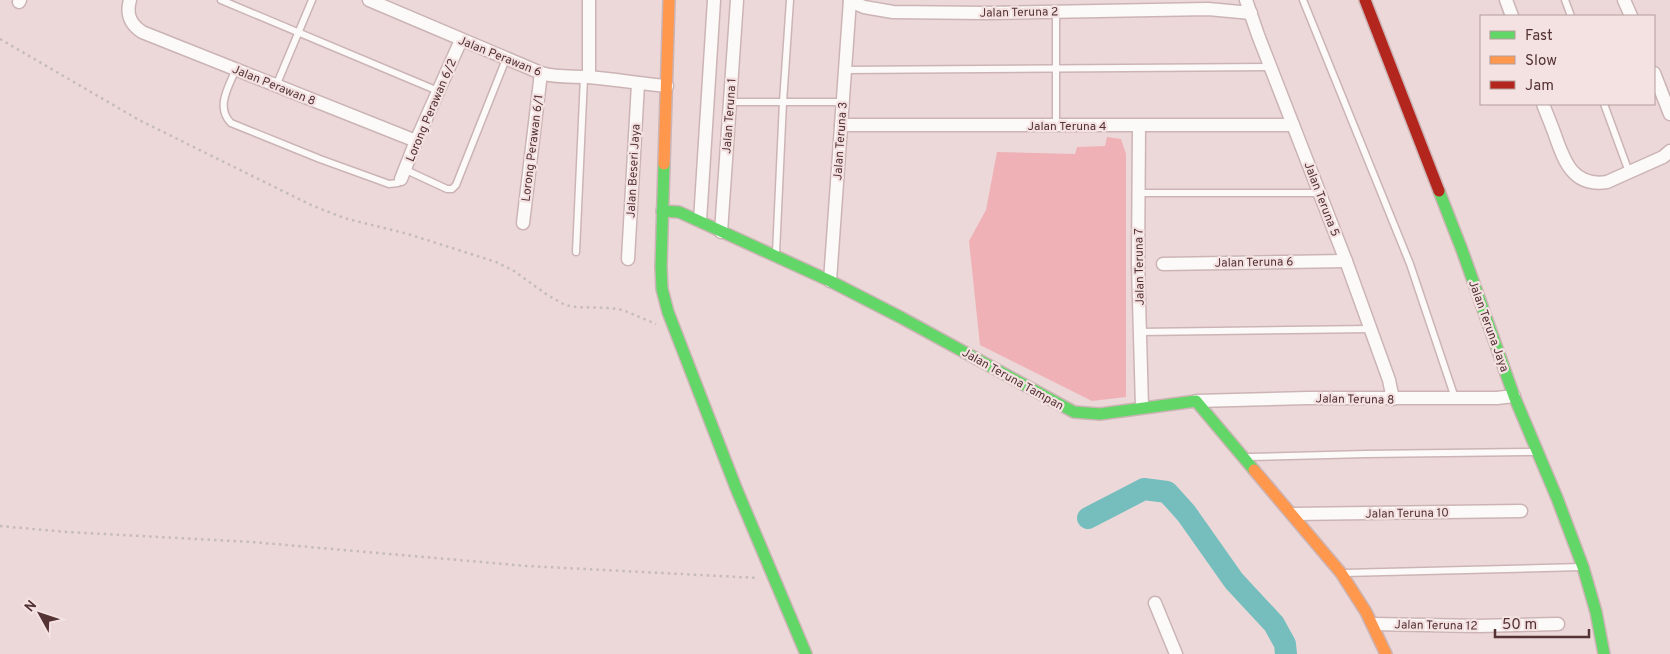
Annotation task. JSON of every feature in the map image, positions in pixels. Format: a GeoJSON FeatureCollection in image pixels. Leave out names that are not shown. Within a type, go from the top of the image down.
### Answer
{"type":"FeatureCollection","features":[{"type":"Feature","properties":{"kind":"street","name":"Jalan Perawan 8"},"geometry":{"type":"LineString","coordinates":[[130,0],[128,16],[133,26],[142,32],[416,142]]}},
{"type":"Feature","properties":{"kind":"street","name":"Jalan Perawan 6"},"geometry":{"type":"LineString","coordinates":[[370,0],[550,76],[587,77],[667,86]]}},
{"type":"Feature","properties":{"kind":"street"},"geometry":{"type":"LineString","coordinates":[[587,77],[589,0]]}},
{"type":"Feature","properties":{"kind":"street"},"geometry":{"type":"LineString","coordinates":[[669,0],[662,210],[662,289],[676,334],[736,488],[806,654]]}},
{"type":"Feature","properties":{"kind":"street"},"geometry":{"type":"LineString","coordinates":[[700,221],[714,0]]}},
{"type":"Feature","properties":{"kind":"street","name":"Jalan Teruna 1"},"geometry":{"type":"LineString","coordinates":[[721,232],[737,0]]}},
{"type":"Feature","properties":{"kind":"street","name":"Jalan Teruna 2"},"geometry":{"type":"LineString","coordinates":[[850,0],[864,7],[893,12],[984,14],[1208,9],[1251,13]]}},
{"type":"Feature","properties":{"kind":"street","name":"Jalan Teruna 3"},"geometry":{"type":"LineString","coordinates":[[830,281],[850,0]]}},
{"type":"Feature","properties":{"kind":"street","name":"Jalan Teruna 5"},"geometry":{"type":"LineString","coordinates":[[1246,0],[1270,67],[1346,261],[1389,380],[1393,399]]}},
{"type":"Feature","properties":{"kind":"street","name":"Jalan Teruna Jaya"},"geometry":{"type":"LineString","coordinates":[[1365,0],[1462,250],[1514,396],[1583,567],[1596,612],[1604,654]]}},
{"type":"Feature","properties":{"kind":"street"},"geometry":{"type":"LineString","coordinates":[[1506,0],[1512,15]]}},
{"type":"Feature","properties":{"kind":"street"},"geometry":{"type":"LineString","coordinates":[[1624,0],[1631,15]]}},
{"type":"Feature","properties":{"kind":"street","name":"Lorong Perawan 6/2"},"geometry":{"type":"LineString","coordinates":[[403,175],[461,40]]}},
{"type":"Feature","properties":{"kind":"street","name":"Lorong Perawan 6/1"},"geometry":{"type":"LineString","coordinates":[[523,223],[541,73]]}},
{"type":"Feature","properties":{"kind":"street"},"geometry":{"type":"LineString","coordinates":[[1655,76],[1670,114]]}},
{"type":"Feature","properties":{"kind":"street","name":"Jalan Beseri Jaya"},"geometry":{"type":"LineString","coordinates":[[628,259],[638,84]]}},
{"type":"Feature","properties":{"kind":"street"},"geometry":{"type":"LineString","coordinates":[[1543,105],[1563,158],[1576,176],[1586,181],[1607,182],[1664,157],[1670,150]]}},
{"type":"Feature","properties":{"kind":"street","name":"Jalan Teruna 4"},"geometry":{"type":"LineString","coordinates":[[841,125],[1293,125]]}},
{"type":"Feature","properties":{"kind":"street","name":"Jalan Teruna 7"},"geometry":{"type":"LineString","coordinates":[[1139,126],[1142,407]]}},
{"type":"Feature","properties":{"kind":"street","name":"Jalan Teruna Tampan"},"geometry":{"type":"LineString","coordinates":[[662,210],[679,212],[830,281],[1074,412],[1100,414],[1196,401]]}},
{"type":"Feature","properties":{"kind":"street","name":"Jalan Teruna 6"},"geometry":{"type":"LineString","coordinates":[[1162,264],[1346,261]]}},
{"type":"Feature","properties":{"kind":"street","name":"Jalan Teruna 8"},"geometry":{"type":"LineString","coordinates":[[1196,401],[1308,398],[1455,399],[1514,396]]}},
{"type":"Feature","properties":{"kind":"street"},"geometry":{"type":"LineString","coordinates":[[1196,401],[1341,573],[1357,595],[1373,624],[1386,654]]}},
{"type":"Feature","properties":{"kind":"street","name":"Jalan Teruna 10"},"geometry":{"type":"LineString","coordinates":[[1293,514],[1521,511]]}},
{"type":"Feature","properties":{"kind":"street"},"geometry":{"type":"LineString","coordinates":[[1155,603],[1176,654]]}},
{"type":"Feature","properties":{"kind":"street","name":"Jalan Teruna 12"},"geometry":{"type":"LineString","coordinates":[[1373,624],[1478,626],[1558,624]]}},
{"type":"Feature","properties":{"kind":"lane"},"geometry":{"type":"LineString","coordinates":[[221,0],[438,91]]}},
{"type":"Feature","properties":{"kind":"lane"},"geometry":{"type":"LineString","coordinates":[[276,86],[312,0]]}},
{"type":"Feature","properties":{"kind":"lane"},"geometry":{"type":"LineString","coordinates":[[776,257],[790,0]]}},
{"type":"Feature","properties":{"kind":"lane"},"geometry":{"type":"LineString","coordinates":[[1303,0],[1410,264],[1455,399]]}},
{"type":"Feature","properties":{"kind":"lane"},"geometry":{"type":"LineString","coordinates":[[1565,0],[1571,15]]}},
{"type":"Feature","properties":{"kind":"lane"},"geometry":{"type":"LineString","coordinates":[[1056,11],[1056,126]]}},
{"type":"Feature","properties":{"kind":"lane"},"geometry":{"type":"LineString","coordinates":[[236,69],[224,101],[223,109],[231,123],[320,159],[389,184],[398,183],[403,175],[452,189],[456,185],[506,59]]}},
{"type":"Feature","properties":{"kind":"lane"},"geometry":{"type":"LineString","coordinates":[[845,70],[1270,67]]}},
{"type":"Feature","properties":{"kind":"lane"},"geometry":{"type":"LineString","coordinates":[[576,252],[587,77]]}},
{"type":"Feature","properties":{"kind":"lane"},"geometry":{"type":"LineString","coordinates":[[730,102],[842,102]]}},
{"type":"Feature","properties":{"kind":"lane"},"geometry":{"type":"LineString","coordinates":[[1604,105],[1629,172]]}},
{"type":"Feature","properties":{"kind":"lane"},"geometry":{"type":"LineString","coordinates":[[1139,193],[1320,193]]}},
{"type":"Feature","properties":{"kind":"lane"},"geometry":{"type":"LineString","coordinates":[[1140,332],[1370,329]]}},
{"type":"Feature","properties":{"kind":"lane"},"geometry":{"type":"LineString","coordinates":[[1244,458],[1366,454],[1538,452]]}},
{"type":"Feature","properties":{"kind":"lane"},"geometry":{"type":"LineString","coordinates":[[1341,573],[1583,567]]}},
{"type":"Feature","properties":{"kind":"path"},"geometry":{"type":"LineString","coordinates":[[0,39],[139,120],[311,205],[344,218],[408,234],[496,262],[514,271],[565,305],[624,310],[676,334]]}},
{"type":"Feature","properties":{"kind":"path"},"geometry":{"type":"LineString","coordinates":[[0,526],[67,532],[252,542],[527,566],[774,579]]}},
{"type":"Feature","properties":{"kind":"shaded area"},"geometry":{"type":"Polygon","coordinates":[[[1107,137],[1121,139],[1126,154],[1126,397],[1092,401],[980,345],[969,241],[986,210],[997,152],[1075,154],[1077,147],[1105,146],[1107,137]]]}},
{"type":"Feature","properties":{"kind":"waterway"},"geometry":{"type":"LineString","coordinates":[[1088,518],[1144,489],[1167,492],[1186,513],[1234,581],[1274,624],[1285,644],[1286,654]]}},
{"type":"Feature","properties":{"kind":"traffic: fast"},"geometry":{"type":"LineString","coordinates":[[664,164],[661,267],[662,289],[668,312],[736,488],[806,654]]}},
{"type":"Feature","properties":{"kind":"traffic: fast"},"geometry":{"type":"LineString","coordinates":[[1439,191],[1514,396],[1557,498],[1583,567],[1596,612],[1604,654]]}},
{"type":"Feature","properties":{"kind":"traffic: fast"},"geometry":{"type":"LineString","coordinates":[[662,211],[679,212],[830,281],[1074,412],[1100,414],[1196,401],[1254,470]]}},
{"type":"Feature","properties":{"kind":"traffic: slow"},"geometry":{"type":"LineString","coordinates":[[664,164],[669,0]]}},
{"type":"Feature","properties":{"kind":"traffic: slow"},"geometry":{"type":"LineString","coordinates":[[1254,470],[1341,573],[1366,612],[1386,654]]}},
{"type":"Feature","properties":{"kind":"traffic: jam"},"geometry":{"type":"LineString","coordinates":[[1365,0],[1439,191]]}}]}
